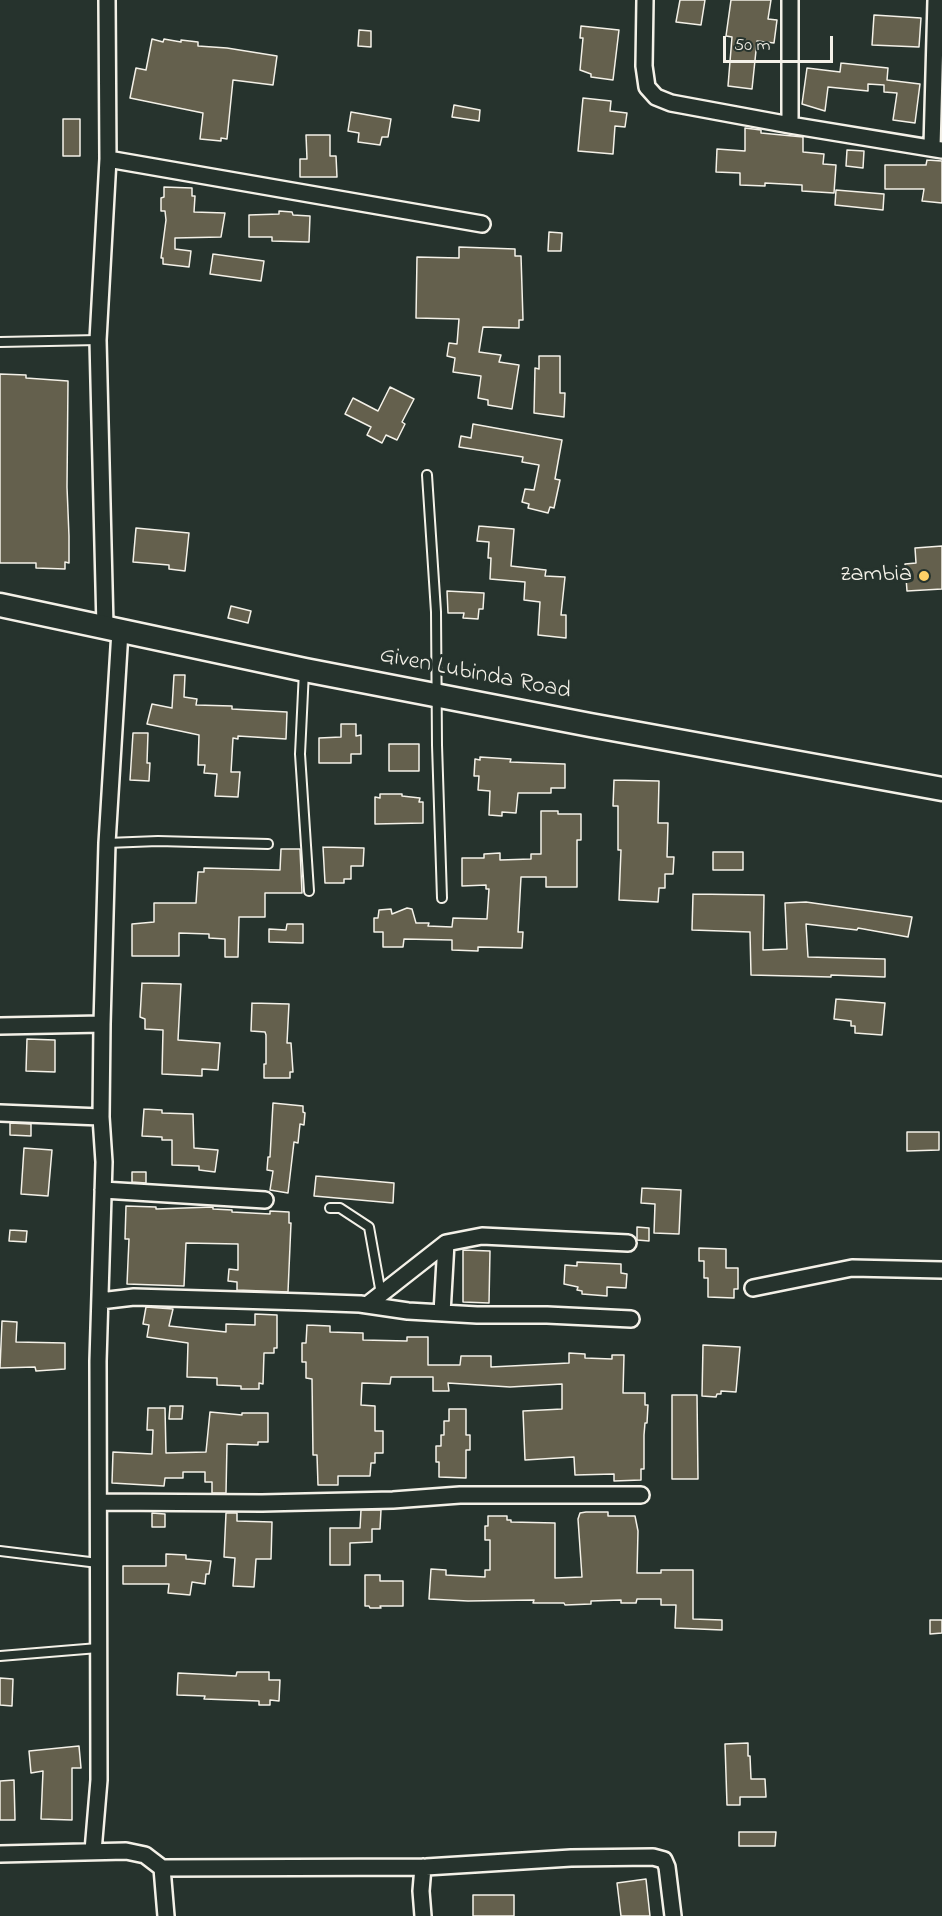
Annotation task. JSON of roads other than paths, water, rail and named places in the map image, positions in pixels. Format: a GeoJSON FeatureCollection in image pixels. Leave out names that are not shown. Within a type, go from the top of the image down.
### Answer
{"type":"FeatureCollection","features":[{"type":"Feature","properties":{"kind":"street"},"geometry":{"type":"LineString","coordinates":[[93,1851],[99,1780],[98,1360],[104,1162],[101,1117],[102,1024],[113,629],[98,340],[108,159],[107,0]]}},
{"type":"Feature","properties":{"kind":"street"},"geometry":{"type":"LineString","coordinates":[[645,0],[644,66],[647,87],[656,97],[671,103],[937,149],[936,0]]}},
{"type":"Feature","properties":{"kind":"street"},"geometry":{"type":"LineString","coordinates":[[790,0],[790,125]]}},
{"type":"Feature","properties":{"kind":"street"},"geometry":{"type":"LineString","coordinates":[[108,159],[482,224]]}},
{"type":"Feature","properties":{"kind":"street","name":"Given Lubinda Road"},"geometry":{"type":"LineString","coordinates":[[0,604],[304,669],[942,789]]}},
{"type":"Feature","properties":{"kind":"street"},"geometry":{"type":"LineString","coordinates":[[0,1026],[102,1024]]}},
{"type":"Feature","properties":{"kind":"street"},"geometry":{"type":"LineString","coordinates":[[0,1113],[101,1117]]}},
{"type":"Feature","properties":{"kind":"street"},"geometry":{"type":"LineString","coordinates":[[103,1190],[265,1200]]}},
{"type":"Feature","properties":{"kind":"street"},"geometry":{"type":"LineString","coordinates":[[367,1305],[446,1242],[482,1236],[628,1243]]}},
{"type":"Feature","properties":{"kind":"street"},"geometry":{"type":"LineString","coordinates":[[442,1312],[446,1242]]}},
{"type":"Feature","properties":{"kind":"street"},"geometry":{"type":"LineString","coordinates":[[753,1288],[852,1268],[942,1270]]}},
{"type":"Feature","properties":{"kind":"street"},"geometry":{"type":"LineString","coordinates":[[100,1301],[134,1297],[367,1305],[442,1312],[631,1319]]}},
{"type":"Feature","properties":{"kind":"street"},"geometry":{"type":"LineString","coordinates":[[100,1503],[393,1500],[460,1495],[641,1495]]}},
{"type":"Feature","properties":{"kind":"street"},"geometry":{"type":"LineString","coordinates":[[0,1854],[126,1851],[145,1855],[162,1868],[423,1867],[571,1858],[653,1857],[664,1860],[667,1867],[673,1916]]}},
{"type":"Feature","properties":{"kind":"street"},"geometry":{"type":"LineString","coordinates":[[423,1867],[421,1891],[423,1916]]}},
{"type":"Feature","properties":{"kind":"street"},"geometry":{"type":"LineString","coordinates":[[162,1868],[166,1916]]}},
{"type":"Feature","properties":{"kind":"lane"},"geometry":{"type":"LineString","coordinates":[[0,342],[98,340]]}},
{"type":"Feature","properties":{"kind":"lane"},"geometry":{"type":"LineString","coordinates":[[428,475],[436,612],[438,836],[442,898]]}},
{"type":"Feature","properties":{"kind":"lane"},"geometry":{"type":"LineString","coordinates":[[304,669],[300,754],[309,891]]}},
{"type":"Feature","properties":{"kind":"lane"},"geometry":{"type":"LineString","coordinates":[[107,843],[158,841],[268,844]]}},
{"type":"Feature","properties":{"kind":"lane"},"geometry":{"type":"LineString","coordinates":[[330,1208],[340,1208],[369,1227],[381,1294]]}},
{"type":"Feature","properties":{"kind":"lane"},"geometry":{"type":"LineString","coordinates":[[0,1551],[98,1563]]}},
{"type":"Feature","properties":{"kind":"lane"},"geometry":{"type":"LineString","coordinates":[[0,1656],[98,1648]]}},
{"type":"Feature","properties":{"kind":"place","name":"zambia"},"geometry":{"type":"Point","coordinates":[924,576]}}]}
